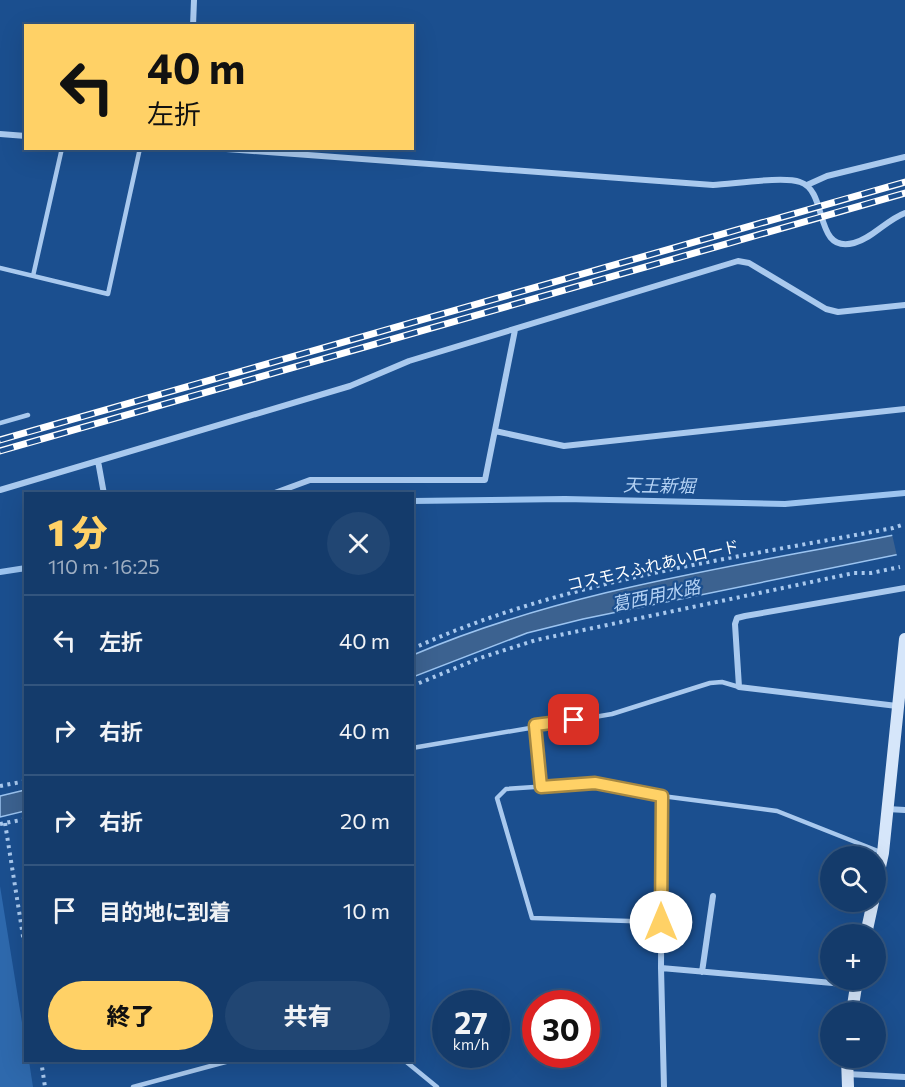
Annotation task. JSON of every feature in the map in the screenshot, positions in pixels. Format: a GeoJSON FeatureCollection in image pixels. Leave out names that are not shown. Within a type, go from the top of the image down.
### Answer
{"type":"FeatureCollection","features":[{"type":"Feature","properties":{"kind":"street"},"geometry":{"type":"LineString","coordinates":[[193,24],[194,0]]}},
{"type":"Feature","properties":{"kind":"street"},"geometry":{"type":"LineString","coordinates":[[0,134],[24,136]]}},
{"type":"Feature","properties":{"kind":"street"},"geometry":{"type":"LineString","coordinates":[[240,150],[713,185],[787,179],[807,185],[827,176],[905,157]]}},
{"type":"Feature","properties":{"kind":"street"},"geometry":{"type":"LineString","coordinates":[[807,185],[819,206],[825,231],[832,240],[843,244],[864,239],[887,221],[905,213]]}},
{"type":"Feature","properties":{"kind":"street"},"geometry":{"type":"LineString","coordinates":[[0,490],[350,386],[409,361],[738,261],[749,263],[826,309],[838,312],[905,304]]}},
{"type":"Feature","properties":{"kind":"street"},"geometry":{"type":"LineString","coordinates":[[277,492],[310,480],[485,480],[515,330]]}},
{"type":"Feature","properties":{"kind":"street"},"geometry":{"type":"LineString","coordinates":[[495,431],[564,446],[905,409]]}},
{"type":"Feature","properties":{"kind":"street"},"geometry":{"type":"LineString","coordinates":[[98,461],[104,492]]}},
{"type":"Feature","properties":{"kind":"street"},"geometry":{"type":"LineString","coordinates":[[897,706],[739,687],[737,618],[905,588]]}},
{"type":"Feature","properties":{"kind":"street"},"geometry":{"type":"LineString","coordinates":[[883,846],[905,639]]}},
{"type":"Feature","properties":{"kind":"street"},"geometry":{"type":"LineString","coordinates":[[535,725],[541,787]]}},
{"type":"Feature","properties":{"kind":"street"},"geometry":{"type":"LineString","coordinates":[[662,796],[661,968],[664,1087]]}},
{"type":"Feature","properties":{"kind":"street"},"geometry":{"type":"LineString","coordinates":[[886,810],[905,810]]}},
{"type":"Feature","properties":{"kind":"street"},"geometry":{"type":"LineString","coordinates":[[702,972],[713,896]]}},
{"type":"Feature","properties":{"kind":"street"},"geometry":{"type":"LineString","coordinates":[[661,968],[820,980]]}},
{"type":"Feature","properties":{"kind":"street"},"geometry":{"type":"LineString","coordinates":[[847,1081],[905,1077]]}},
{"type":"Feature","properties":{"kind":"lane"},"geometry":{"type":"LineString","coordinates":[[33,276],[62,150]]}},
{"type":"Feature","properties":{"kind":"lane"},"geometry":{"type":"LineString","coordinates":[[0,268],[108,294],[140,150]]}},
{"type":"Feature","properties":{"kind":"lane"},"geometry":{"type":"LineString","coordinates":[[0,423],[28,415]]}},
{"type":"Feature","properties":{"kind":"lane"},"geometry":{"type":"LineString","coordinates":[[414,748],[535,725],[612,714],[710,683],[723,682],[739,687]]}},
{"type":"Feature","properties":{"kind":"lane"},"geometry":{"type":"LineString","coordinates":[[661,922],[532,918],[497,798],[506,789],[595,783],[662,796],[777,811],[865,846]]}},
{"type":"Feature","properties":{"kind":"lane"},"geometry":{"type":"LineString","coordinates":[[196,1062],[197,1069]]}},
{"type":"Feature","properties":{"kind":"lane"},"geometry":{"type":"LineString","coordinates":[[133,1087],[225,1062]]}},
{"type":"Feature","properties":{"kind":"lane"},"geometry":{"type":"LineString","coordinates":[[406,1062],[437,1087]]}},
{"type":"Feature","properties":{"kind":"path","name":"コスモスふれあいロード"},"geometry":{"type":"LineString","coordinates":[[414,648],[490,618],[580,592],[669,571],[881,531],[905,524]]}},
{"type":"Feature","properties":{"kind":"path"},"geometry":{"type":"LineString","coordinates":[[414,685],[480,658],[536,640],[854,573],[871,573],[900,567]]}},
{"type":"Feature","properties":{"kind":"path"},"geometry":{"type":"LineString","coordinates":[[0,786],[24,781]]}},
{"type":"Feature","properties":{"kind":"path"},"geometry":{"type":"LineString","coordinates":[[24,819],[3,824],[24,944]]}},
{"type":"Feature","properties":{"kind":"path"},"geometry":{"type":"LineString","coordinates":[[41,1062],[45,1087]]}},
{"type":"Feature","properties":{"kind":"shaded area"},"geometry":{"type":"Polygon","coordinates":[[[0,886],[24,1035],[24,1062],[29,1062],[33,1087],[0,1087],[0,886]]]}},
{"type":"Feature","properties":{"kind":"water","name":"葛西用水路"},"geometry":{"type":"Polygon","coordinates":[[[894,535],[905,553],[583,619],[527,633],[414,677],[414,655],[471,632],[589,597],[711,570],[894,535]]]}},
{"type":"Feature","properties":{"kind":"water"},"geometry":{"type":"Polygon","coordinates":[[[24,790],[24,811],[0,817],[0,796],[24,790]]]}},
{"type":"Feature","properties":{"kind":"pier"},"geometry":{"type":"Polygon","coordinates":[[[905,532],[905,555],[897,556],[892,534],[905,532]]]}},
{"type":"Feature","properties":{"kind":"waterway","name":"天王新堀"},"geometry":{"type":"LineString","coordinates":[[414,501],[565,499],[785,504],[905,493]]}},
{"type":"Feature","properties":{"kind":"waterway","name":"天王新堀"},"geometry":{"type":"LineString","coordinates":[[0,572],[24,568]]}},
{"type":"Feature","properties":{"kind":"railway"},"geometry":{"type":"LineString","coordinates":[[0,440],[905,182]]}},
{"type":"Feature","properties":{"kind":"railway"},"geometry":{"type":"LineString","coordinates":[[0,451],[905,193]]}},
{"type":"Feature","properties":{"kind":"route"},"geometry":{"type":"LineString","coordinates":[[574,720],[535,725],[541,787],[595,783],[662,796],[661,922]]}}]}
